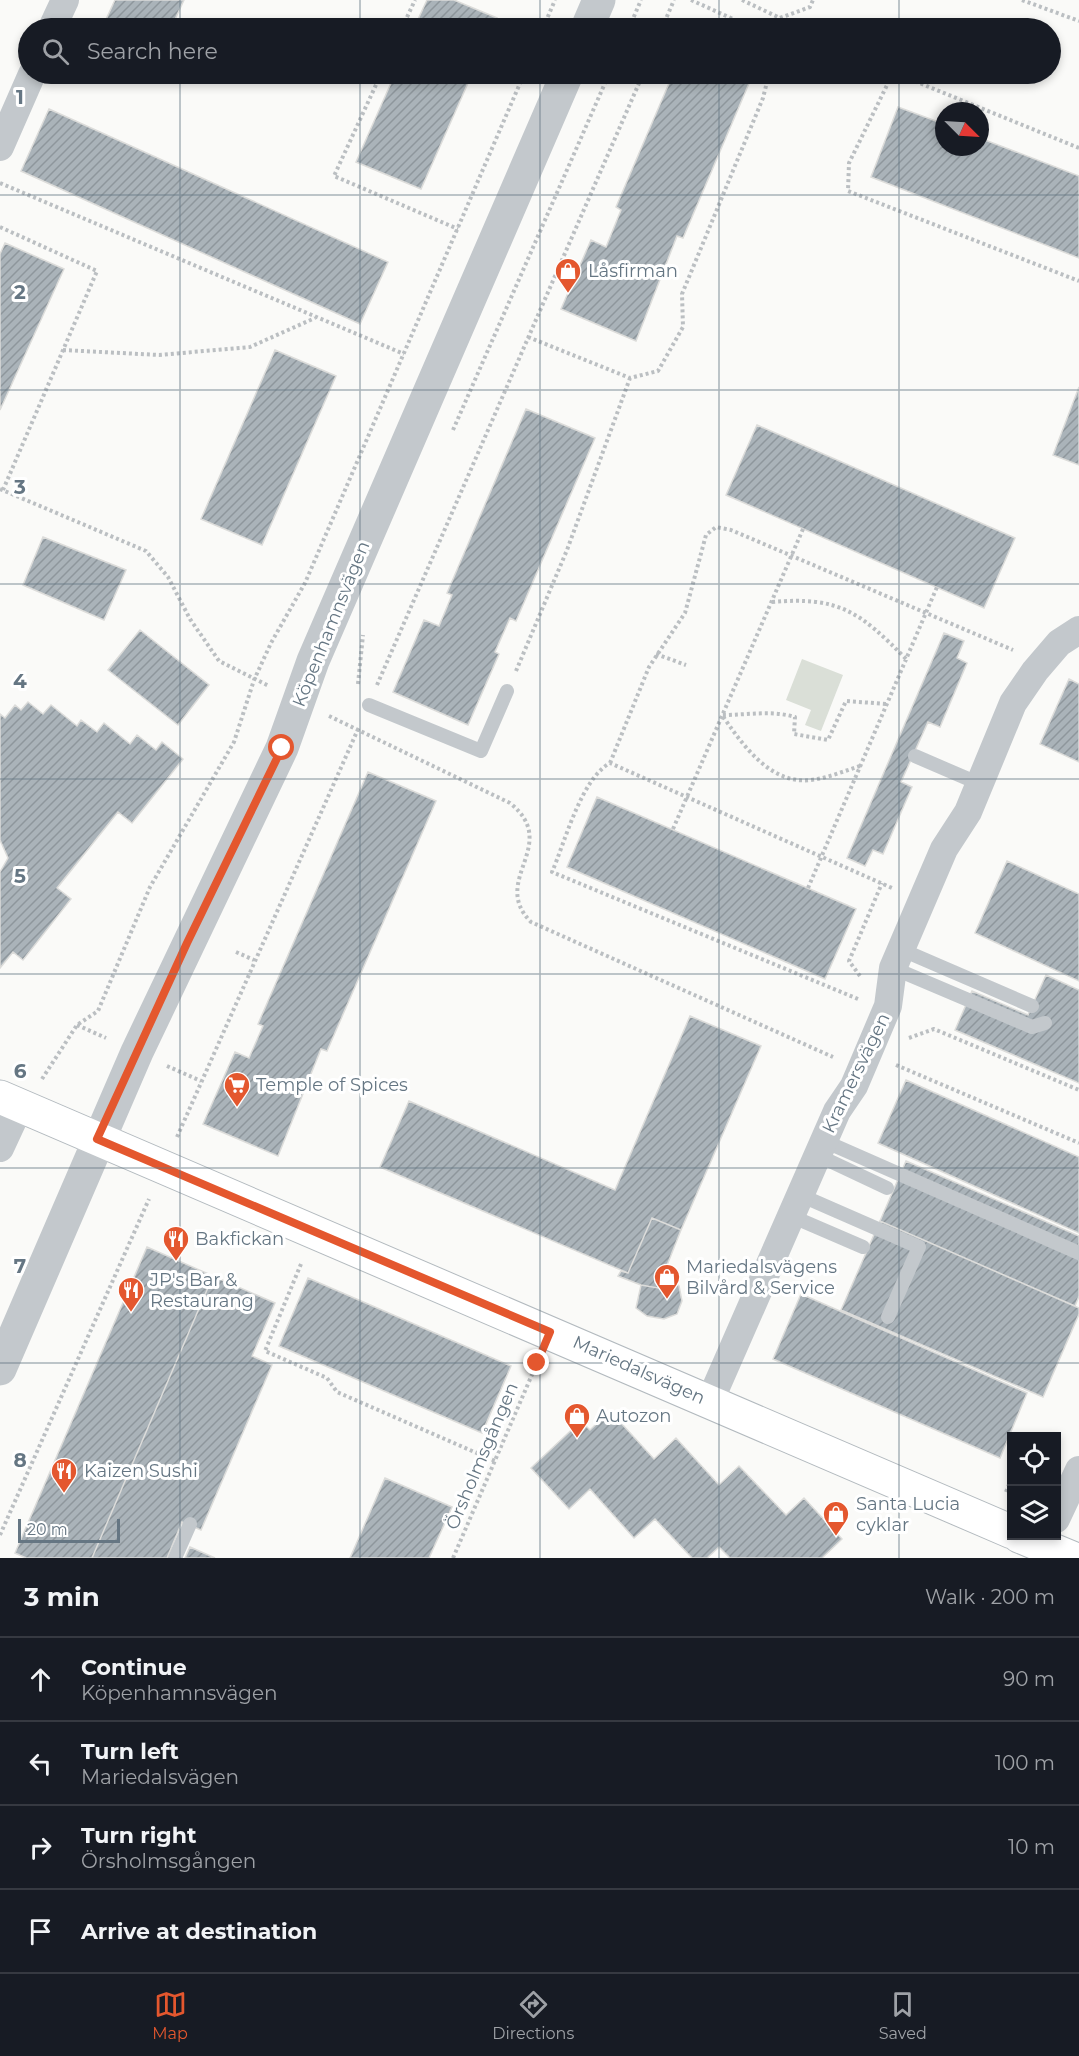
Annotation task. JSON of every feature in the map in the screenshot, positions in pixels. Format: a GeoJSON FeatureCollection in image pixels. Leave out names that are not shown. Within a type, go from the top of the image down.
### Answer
{"type":"FeatureCollection","features":[{"type":"Feature","properties":{"kind":"main road","name":"Mariedalsvägen"},"geometry":{"type":"LineString","coordinates":[[10,1101],[710,1401],[1007,1531]]}},
{"type":"Feature","properties":{"kind":"street"},"geometry":{"type":"LineString","coordinates":[[57,18],[65,0]]}},
{"type":"Feature","properties":{"kind":"street"},"geometry":{"type":"LineString","coordinates":[[591,18],[599,0]]}},
{"type":"Feature","properties":{"kind":"street"},"geometry":{"type":"LineString","coordinates":[[0,147],[28,84]]}},
{"type":"Feature","properties":{"kind":"street","name":"Köpenhamnsvägen"},"geometry":{"type":"LineString","coordinates":[[0,1369],[97,1139],[187,943],[282,748],[313,661],[563,84]]}},
{"type":"Feature","properties":{"kind":"street","name":"Kramersvägen"},"geometry":{"type":"LineString","coordinates":[[710,1401],[820,1148],[837,1111],[854,1086],[888,1006],[896,958],[944,849],[968,812],[1013,703],[1035,671],[1059,643],[1079,630]]}},
{"type":"Feature","properties":{"kind":"street"},"geometry":{"type":"LineString","coordinates":[[0,1148],[10,1101]]}},
{"type":"Feature","properties":{"kind":"street"},"geometry":{"type":"LineString","coordinates":[[1046,1542],[1079,1470]]}},
{"type":"Feature","properties":{"kind":"lane"},"geometry":{"type":"LineString","coordinates":[[369,705],[481,752],[507,692]]}},
{"type":"Feature","properties":{"kind":"lane"},"geometry":{"type":"LineString","coordinates":[[915,756],[980,784]]}},
{"type":"Feature","properties":{"kind":"lane"},"geometry":{"type":"LineString","coordinates":[[896,958],[1032,1006]]}},
{"type":"Feature","properties":{"kind":"lane"},"geometry":{"type":"LineString","coordinates":[[896,958],[1032,1027],[1045,1023]]}},
{"type":"Feature","properties":{"kind":"lane"},"geometry":{"type":"LineString","coordinates":[[820,1148],[887,1188]]}},
{"type":"Feature","properties":{"kind":"lane"},"geometry":{"type":"LineString","coordinates":[[820,1148],[1079,1252]]}},
{"type":"Feature","properties":{"kind":"lane"},"geometry":{"type":"LineString","coordinates":[[795,1205],[863,1247]]}},
{"type":"Feature","properties":{"kind":"lane"},"geometry":{"type":"LineString","coordinates":[[795,1205],[919,1247],[888,1317]]}},
{"type":"Feature","properties":{"kind":"lane"},"geometry":{"type":"LineString","coordinates":[[175,1558],[190,1524]]}},
{"type":"Feature","properties":{"kind":"path"},"geometry":{"type":"LineString","coordinates":[[407,18],[415,0]]}},
{"type":"Feature","properties":{"kind":"path"},"geometry":{"type":"LineString","coordinates":[[547,18],[554,0]]}},
{"type":"Feature","properties":{"kind":"path"},"geometry":{"type":"LineString","coordinates":[[633,18],[641,0]]}},
{"type":"Feature","properties":{"kind":"path"},"geometry":{"type":"LineString","coordinates":[[666,18],[674,0]]}},
{"type":"Feature","properties":{"kind":"path"},"geometry":{"type":"LineString","coordinates":[[691,0],[731,18]]}},
{"type":"Feature","properties":{"kind":"path"},"geometry":{"type":"LineString","coordinates":[[742,0],[780,18],[810,7],[813,0]]}},
{"type":"Feature","properties":{"kind":"path"},"geometry":{"type":"LineString","coordinates":[[1022,0],[1079,21]]}},
{"type":"Feature","properties":{"kind":"path"},"geometry":{"type":"LineString","coordinates":[[376,84],[334,176],[458,229]]}},
{"type":"Feature","properties":{"kind":"path"},"geometry":{"type":"LineString","coordinates":[[48,1066],[77,1025],[98,1011],[150,887],[234,742],[254,680],[270,643],[305,583],[520,84]]}},
{"type":"Feature","properties":{"kind":"path"},"geometry":{"type":"LineString","coordinates":[[448,441],[605,84]]}},
{"type":"Feature","properties":{"kind":"path"},"geometry":{"type":"LineString","coordinates":[[184,1121],[369,705],[638,84]]}},
{"type":"Feature","properties":{"kind":"path"},"geometry":{"type":"LineString","coordinates":[[528,337],[630,378],[658,371],[683,327],[682,294],[763,98],[766,84]]}},
{"type":"Feature","properties":{"kind":"path"},"geometry":{"type":"LineString","coordinates":[[888,84],[849,163],[848,191],[1079,281]]}},
{"type":"Feature","properties":{"kind":"path"},"geometry":{"type":"LineString","coordinates":[[922,84],[1079,148]]}},
{"type":"Feature","properties":{"kind":"path"},"geometry":{"type":"LineString","coordinates":[[0,183],[404,354]]}},
{"type":"Feature","properties":{"kind":"path"},"geometry":{"type":"LineString","coordinates":[[0,227],[97,272],[1,489],[146,551],[168,577],[190,619],[219,661],[298,702]]}},
{"type":"Feature","properties":{"kind":"path"},"geometry":{"type":"LineString","coordinates":[[63,350],[159,355],[250,347],[315,318]]}},
{"type":"Feature","properties":{"kind":"path"},"geometry":{"type":"LineString","coordinates":[[507,692],[567,550],[630,378]]}},
{"type":"Feature","properties":{"kind":"path"},"geometry":{"type":"LineString","coordinates":[[859,1000],[552,872],[589,784],[602,767],[610,763],[656,654],[685,613],[706,536],[711,529],[716,527],[731,530],[1016,651]]}},
{"type":"Feature","properties":{"kind":"path"},"geometry":{"type":"LineString","coordinates":[[673,829],[803,529]]}},
{"type":"Feature","properties":{"kind":"path"},"geometry":{"type":"LineString","coordinates":[[807,888],[937,587]]}},
{"type":"Feature","properties":{"kind":"path"},"geometry":{"type":"LineString","coordinates":[[771,602],[823,601],[842,608],[864,619],[906,659]]}},
{"type":"Feature","properties":{"kind":"path"},"geometry":{"type":"LineString","coordinates":[[357,690],[363,636],[367,626]]}},
{"type":"Feature","properties":{"kind":"path"},"geometry":{"type":"LineString","coordinates":[[656,654],[686,665]]}},
{"type":"Feature","properties":{"kind":"path"},"geometry":{"type":"LineString","coordinates":[[722,714],[755,715],[774,711],[795,717],[794,734],[828,740],[846,701],[887,704]]}},
{"type":"Feature","properties":{"kind":"path"},"geometry":{"type":"LineString","coordinates":[[722,714],[741,744],[763,763],[784,776],[809,780],[860,766]]}},
{"type":"Feature","properties":{"kind":"path"},"geometry":{"type":"LineString","coordinates":[[357,720],[358,730]]}},
{"type":"Feature","properties":{"kind":"path"},"geometry":{"type":"LineString","coordinates":[[358,730],[510,803],[520,811],[526,819],[531,839],[516,890],[523,914],[531,922],[839,1059],[868,1053],[934,1029],[1079,1090]]}},
{"type":"Feature","properties":{"kind":"path"},"geometry":{"type":"LineString","coordinates":[[610,763],[889,886]]}},
{"type":"Feature","properties":{"kind":"path"},"geometry":{"type":"LineString","coordinates":[[866,983],[849,961],[882,883]]}},
{"type":"Feature","properties":{"kind":"path"},"geometry":{"type":"LineString","coordinates":[[236,952],[254,960]]}},
{"type":"Feature","properties":{"kind":"path"},"geometry":{"type":"LineString","coordinates":[[868,1053],[1079,1143]]}},
{"type":"Feature","properties":{"kind":"path"},"geometry":{"type":"LineString","coordinates":[[0,1535],[148,1200]]}},
{"type":"Feature","properties":{"kind":"path"},"geometry":{"type":"LineString","coordinates":[[302,1263],[265,1351],[327,1378],[337,1392],[495,1461]]}},
{"type":"Feature","properties":{"kind":"path","name":"Örsholmsgången"},"geometry":{"type":"LineString","coordinates":[[453,1558],[550,1332]]}},
{"type":"Feature","properties":{"kind":"shaded area"},"geometry":{"type":"Polygon","coordinates":[[[802,659],[843,675],[821,731],[805,725],[811,710],[786,700],[802,659]]]}},
{"type":"Feature","properties":{"kind":"building"},"geometry":{"type":"Polygon","coordinates":[[[115,0],[184,0],[176,18],[107,18],[115,0]]]}},
{"type":"Feature","properties":{"kind":"building"},"geometry":{"type":"Polygon","coordinates":[[[427,0],[454,0],[497,18],[419,18],[427,0]]]}},
{"type":"Feature","properties":{"kind":"building"},"geometry":{"type":"Polygon","coordinates":[[[391,84],[468,84],[421,189],[356,162],[391,84]]]}},
{"type":"Feature","properties":{"kind":"building"},"geometry":{"type":"Polygon","coordinates":[[[669,84],[749,84],[683,238],[677,236],[636,341],[561,309],[591,240],[606,247],[621,210],[616,207],[669,84]]]}},
{"type":"Feature","properties":{"kind":"building"},"geometry":{"type":"Polygon","coordinates":[[[898,107],[935,121],[935,156],[989,156],[989,141],[1079,176],[1079,258],[871,177],[898,107]]]}},
{"type":"Feature","properties":{"kind":"building"},"geometry":{"type":"Polygon","coordinates":[[[49,109],[388,262],[360,324],[21,171],[49,109]]]}},
{"type":"Feature","properties":{"kind":"building"},"geometry":{"type":"Polygon","coordinates":[[[5,243],[64,269],[0,410],[0,254],[5,243]]]}},
{"type":"Feature","properties":{"kind":"building"},"geometry":{"type":"Polygon","coordinates":[[[275,350],[336,376],[262,545],[201,519],[275,350]]]}},
{"type":"Feature","properties":{"kind":"building"},"geometry":{"type":"Polygon","coordinates":[[[1079,387],[1079,465],[1053,455],[1079,387]]]}},
{"type":"Feature","properties":{"kind":"building"},"geometry":{"type":"Polygon","coordinates":[[[526,409],[595,438],[516,621],[510,618],[495,652],[499,654],[468,725],[393,692],[424,620],[439,626],[452,595],[447,593],[526,409]]]}},
{"type":"Feature","properties":{"kind":"building"},"geometry":{"type":"Polygon","coordinates":[[[757,425],[1015,538],[984,608],[726,495],[757,425]]]}},
{"type":"Feature","properties":{"kind":"building"},"geometry":{"type":"Polygon","coordinates":[[[43,537],[126,570],[104,620],[23,585],[43,537]]]}},
{"type":"Feature","properties":{"kind":"building"},"geometry":{"type":"Polygon","coordinates":[[[140,630],[209,685],[178,725],[108,670],[140,630]]]}},
{"type":"Feature","properties":{"kind":"building"},"geometry":{"type":"Polygon","coordinates":[[[944,633],[964,641],[957,658],[967,663],[940,727],[928,722],[901,782],[912,787],[883,854],[873,850],[865,866],[847,858],[944,633]]]}},
{"type":"Feature","properties":{"kind":"building"},"geometry":{"type":"Polygon","coordinates":[[[1069,679],[1079,684],[1079,762],[1040,744],[1069,679]]]}},
{"type":"Feature","properties":{"kind":"building"},"geometry":{"type":"Polygon","coordinates":[[[28,702],[43,714],[51,705],[77,726],[81,720],[97,732],[104,723],[130,744],[137,735],[156,750],[162,742],[183,759],[132,823],[118,812],[57,888],[71,899],[23,960],[13,952],[0,968],[0,872],[8,858],[0,840],[0,714],[5,718],[15,705],[21,710],[28,702]]]}},
{"type":"Feature","properties":{"kind":"building"},"geometry":{"type":"Polygon","coordinates":[[[368,772],[436,801],[327,1051],[321,1049],[278,1156],[203,1124],[235,1052],[249,1058],[263,1026],[258,1024],[368,772]]]}},
{"type":"Feature","properties":{"kind":"building"},"geometry":{"type":"Polygon","coordinates":[[[597,797],[856,909],[825,979],[567,867],[597,797]]]}},
{"type":"Feature","properties":{"kind":"building"},"geometry":{"type":"Polygon","coordinates":[[[1007,861],[1079,894],[1079,981],[975,933],[1007,861]]]}},
{"type":"Feature","properties":{"kind":"building"},"geometry":{"type":"Polygon","coordinates":[[[1046,975],[1079,990],[1079,1083],[955,1030],[972,991],[1028,1015],[1046,975]]]}},
{"type":"Feature","properties":{"kind":"building"},"geometry":{"type":"Polygon","coordinates":[[[690,1016],[761,1046],[681,1230],[652,1218],[628,1273],[380,1167],[409,1101],[615,1190],[690,1016]]]}},
{"type":"Feature","properties":{"kind":"building"},"geometry":{"type":"Polygon","coordinates":[[[906,1080],[1079,1157],[1079,1233],[878,1143],[906,1080]]]}},
{"type":"Feature","properties":{"kind":"building"},"geometry":{"type":"Polygon","coordinates":[[[906,1161],[1079,1236],[1079,1296],[1075,1306],[880,1221],[906,1161]]]}},
{"type":"Feature","properties":{"kind":"building"},"geometry":{"type":"Polygon","coordinates":[[[652,1218],[681,1230],[658,1288],[641,1285],[618,1276],[621,1271],[628,1273],[652,1218]]]}},
{"type":"Feature","properties":{"kind":"building"},"geometry":{"type":"Polygon","coordinates":[[[880,1221],[1079,1308],[1079,1314],[1043,1397],[841,1310],[880,1221]]]}},
{"type":"Feature","properties":{"kind":"building"},"geometry":{"type":"Polygon","coordinates":[[[147,1247],[213,1276],[92,1558],[26,1558],[15,1553],[147,1247]]]}},
{"type":"Feature","properties":{"kind":"building"},"geometry":{"type":"Polygon","coordinates":[[[665,1273],[679,1286],[682,1301],[677,1314],[664,1319],[647,1316],[636,1308],[641,1285],[658,1288],[665,1273]]]}},
{"type":"Feature","properties":{"kind":"building"},"geometry":{"type":"Polygon","coordinates":[[[213,1276],[275,1303],[252,1356],[272,1365],[201,1530],[182,1522],[167,1558],[92,1558],[213,1276]]]}},
{"type":"Feature","properties":{"kind":"building"},"geometry":{"type":"Polygon","coordinates":[[[308,1278],[511,1366],[482,1433],[279,1346],[308,1278]]]}},
{"type":"Feature","properties":{"kind":"building"},"geometry":{"type":"Polygon","coordinates":[[[801,1294],[1027,1393],[1011,1432],[1007,1432],[1007,1441],[1000,1458],[773,1359],[801,1294]]]}},
{"type":"Feature","properties":{"kind":"building"},"geometry":{"type":"Polygon","coordinates":[[[610,1411],[654,1459],[676,1438],[719,1485],[739,1466],[786,1515],[804,1498],[842,1539],[822,1558],[730,1558],[719,1547],[707,1558],[692,1558],[655,1519],[634,1538],[590,1489],[569,1509],[531,1468],[581,1421],[590,1430],[610,1411]]]}},
{"type":"Feature","properties":{"kind":"building"},"geometry":{"type":"Polygon","coordinates":[[[385,1478],[452,1507],[429,1558],[350,1558],[385,1478]]]}},
{"type":"Feature","properties":{"kind":"building"},"geometry":{"type":"Polygon","coordinates":[[[190,1547],[215,1558],[185,1558],[190,1547]]]}},
{"type":"Feature","properties":{"kind":"place","name":"Låsfirman"},"geometry":{"type":"Point","coordinates":[568,294]}},
{"type":"Feature","properties":{"kind":"place","name":"Temple of Spices"},"geometry":{"type":"Point","coordinates":[237,1108]}},
{"type":"Feature","properties":{"kind":"place","name":"Bakfickan"},"geometry":{"type":"Point","coordinates":[176,1262]}},
{"type":"Feature","properties":{"kind":"place","name":"Mariedalsvägens Bilvård & Service"},"geometry":{"type":"Point","coordinates":[667,1300]}},
{"type":"Feature","properties":{"kind":"place","name":"JP's Bar & Restaurang"},"geometry":{"type":"Point","coordinates":[131,1313]}},
{"type":"Feature","properties":{"kind":"place","name":"Autozon"},"geometry":{"type":"Point","coordinates":[577,1439]}},
{"type":"Feature","properties":{"kind":"place","name":"Kaizen Sushi"},"geometry":{"type":"Point","coordinates":[64,1494]}},
{"type":"Feature","properties":{"kind":"place","name":"Santa Lucia cyklar"},"geometry":{"type":"Point","coordinates":[836,1537]}},
{"type":"Feature","properties":{"kind":"route"},"geometry":{"type":"LineString","coordinates":[[282,748],[187,943],[97,1139],[550,1332],[537,1363]]}}]}
